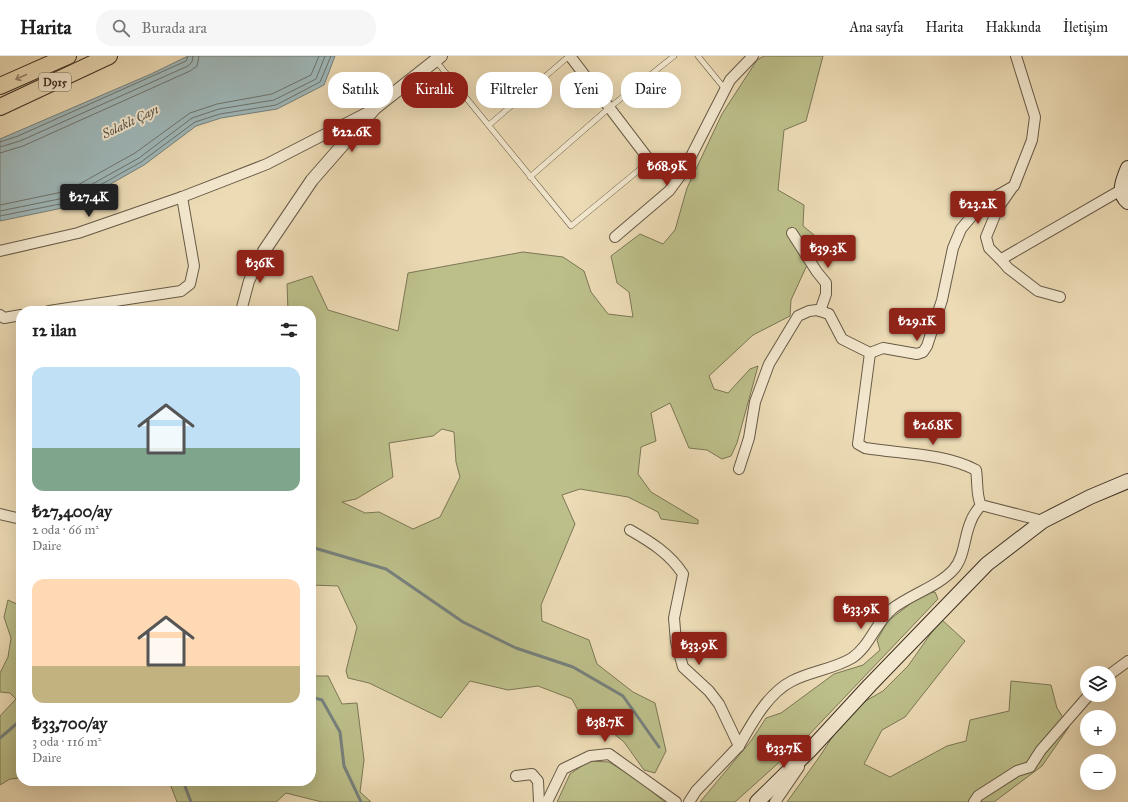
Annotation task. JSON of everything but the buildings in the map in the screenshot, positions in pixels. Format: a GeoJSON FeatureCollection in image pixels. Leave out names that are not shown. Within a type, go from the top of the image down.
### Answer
{"type":"FeatureCollection","features":[{"type":"Feature","properties":{"kind":"highway","name":"D915"},"geometry":{"type":"LineString","coordinates":[[0,86],[68,56]]}},
{"type":"Feature","properties":{"kind":"highway","name":"D915"},"geometry":{"type":"LineString","coordinates":[[0,107],[109,56]]}},
{"type":"Feature","properties":{"kind":"main road"},"geometry":{"type":"LineString","coordinates":[[1128,168],[1123,179],[1121,190],[1122,195],[1128,202]]}},
{"type":"Feature","properties":{"kind":"main road"},"geometry":{"type":"LineString","coordinates":[[757,802],[811,749],[870,685],[987,564],[1043,521],[1090,497],[1128,481]]}},
{"type":"Feature","properties":{"kind":"street"},"geometry":{"type":"LineString","coordinates":[[570,56],[582,72]]}},
{"type":"Feature","properties":{"kind":"street"},"geometry":{"type":"LineString","coordinates":[[615,237],[669,191],[682,174],[730,80],[753,56]]}},
{"type":"Feature","properties":{"kind":"street"},"geometry":{"type":"LineString","coordinates":[[1016,56],[1035,117],[1032,140],[1014,186],[998,208],[986,237],[989,248],[1008,268],[1038,291],[1060,297]]}},
{"type":"Feature","properties":{"kind":"street"},"geometry":{"type":"LineString","coordinates":[[393,94],[439,58]]}},
{"type":"Feature","properties":{"kind":"street"},"geometry":{"type":"LineString","coordinates":[[0,251],[78,233],[182,197],[267,164],[375,108]]}},
{"type":"Feature","properties":{"kind":"street"},"geometry":{"type":"LineString","coordinates":[[242,306],[248,281],[264,251],[312,180],[375,108]]}},
{"type":"Feature","properties":{"kind":"street"},"geometry":{"type":"LineString","coordinates":[[609,108],[650,161],[665,174],[674,179],[682,174]]}},
{"type":"Feature","properties":{"kind":"street"},"geometry":{"type":"LineString","coordinates":[[870,354],[883,348],[917,354],[923,352],[927,346],[942,300],[953,248],[961,229],[982,204],[1014,186]]}},
{"type":"Feature","properties":{"kind":"street"},"geometry":{"type":"LineString","coordinates":[[1003,262],[1005,257],[1121,190]]}},
{"type":"Feature","properties":{"kind":"street"},"geometry":{"type":"LineString","coordinates":[[83,306],[181,291],[190,284],[194,266],[182,197]]}},
{"type":"Feature","properties":{"kind":"street"},"geometry":{"type":"LineString","coordinates":[[792,233],[817,272],[826,283],[826,294],[820,311]]}},
{"type":"Feature","properties":{"kind":"street"},"geometry":{"type":"LineString","coordinates":[[739,469],[749,438],[755,402],[769,364],[798,316],[809,311],[820,311],[829,314],[842,339],[870,354]]}},
{"type":"Feature","properties":{"kind":"street"},"geometry":{"type":"LineString","coordinates":[[0,315],[4,318],[16,316]]}},
{"type":"Feature","properties":{"kind":"street"},"geometry":{"type":"LineString","coordinates":[[870,354],[858,444],[865,448],[942,458],[964,464],[976,470],[979,484],[977,498],[981,505],[1043,521]]}},
{"type":"Feature","properties":{"kind":"street"},"geometry":{"type":"LineString","coordinates":[[689,802],[696,791],[739,746],[748,729],[774,694],[792,681],[838,665],[853,657],[863,648],[878,623],[892,609],[909,597],[941,580],[954,569],[960,560],[971,520],[981,505]]}},
{"type":"Feature","properties":{"kind":"street"},"geometry":{"type":"LineString","coordinates":[[0,514],[16,519]]}},
{"type":"Feature","properties":{"kind":"street"},"geometry":{"type":"LineString","coordinates":[[630,530],[652,543],[675,562],[684,574],[674,618],[676,642],[683,667],[696,678],[719,704],[739,746]]}},
{"type":"Feature","properties":{"kind":"street"},"geometry":{"type":"LineString","coordinates":[[1116,670],[1128,661]]}},
{"type":"Feature","properties":{"kind":"street"},"geometry":{"type":"LineString","coordinates":[[974,802],[978,796],[1017,771],[1030,767],[1041,750],[1083,702]]}},
{"type":"Feature","properties":{"kind":"street"},"geometry":{"type":"LineString","coordinates":[[775,802],[811,749]]}},
{"type":"Feature","properties":{"kind":"street"},"geometry":{"type":"LineString","coordinates":[[547,802],[563,769],[590,756],[609,754],[676,802]]}},
{"type":"Feature","properties":{"kind":"street"},"geometry":{"type":"LineString","coordinates":[[516,776],[532,774],[538,781],[539,802]]}},
{"type":"Feature","properties":{"kind":"lane"},"geometry":{"type":"LineString","coordinates":[[489,124],[570,56]]}},
{"type":"Feature","properties":{"kind":"lane"},"geometry":{"type":"LineString","coordinates":[[613,105],[674,56]]}},
{"type":"Feature","properties":{"kind":"lane"},"geometry":{"type":"LineString","coordinates":[[698,56],[725,89]]}},
{"type":"Feature","properties":{"kind":"lane"},"geometry":{"type":"LineString","coordinates":[[439,58],[530,177],[571,226],[650,161]]}},
{"type":"Feature","properties":{"kind":"lane"},"geometry":{"type":"LineString","coordinates":[[530,177],[609,108]]}},
{"type":"Feature","properties":{"kind":"green space"},"geometry":{"type":"Polygon","coordinates":[[[764,56],[823,56],[806,121],[784,130],[778,190],[804,205],[803,226],[819,239],[791,300],[790,316],[753,335],[709,376],[714,389],[728,393],[750,369],[758,366],[737,443],[731,456],[722,459],[707,450],[689,448],[670,403],[651,413],[656,441],[641,447],[638,474],[651,492],[698,520],[698,524],[661,519],[658,512],[628,497],[580,489],[562,495],[575,524],[541,605],[542,621],[589,640],[597,664],[633,692],[655,703],[666,751],[655,773],[644,770],[624,742],[607,728],[585,724],[572,699],[538,686],[508,690],[470,681],[441,718],[369,683],[348,678],[346,671],[357,627],[338,586],[316,585],[316,306],[288,306],[287,284],[312,276],[328,310],[398,331],[408,273],[523,252],[563,257],[584,271],[591,292],[608,314],[633,317],[629,292],[617,283],[611,256],[640,234],[663,244],[675,230],[687,188],[722,114],[757,60],[764,56]],[[442,429],[433,436],[389,443],[393,477],[356,499],[342,502],[365,513],[379,512],[413,529],[440,517],[460,477],[456,462],[454,432],[442,429]]]}},
{"type":"Feature","properties":{"kind":"green space"},"geometry":{"type":"Polygon","coordinates":[[[935,592],[938,599],[804,740],[735,802],[700,802],[751,741],[766,718],[781,713],[834,674],[863,665],[880,650],[877,640],[888,621],[923,594],[935,592]]]}},
{"type":"Feature","properties":{"kind":"green space"},"geometry":{"type":"Polygon","coordinates":[[[8,600],[16,604],[16,699],[10,693],[0,692],[0,673],[8,657],[11,638],[4,617],[8,600]]]}},
{"type":"Feature","properties":{"kind":"green space"},"geometry":{"type":"Polygon","coordinates":[[[941,619],[965,641],[905,717],[882,730],[864,764],[890,777],[947,746],[966,741],[970,720],[1009,711],[1011,681],[1051,685],[1057,708],[1069,727],[1042,766],[994,802],[787,802],[820,756],[850,710],[883,691],[908,666],[941,619]]]}},
{"type":"Feature","properties":{"kind":"green space"},"geometry":{"type":"Polygon","coordinates":[[[316,676],[328,676],[342,704],[357,703],[364,760],[360,792],[371,802],[322,802],[286,793],[276,802],[177,802],[171,786],[316,786],[316,676]]]}},
{"type":"Feature","properties":{"kind":"green space"},"geometry":{"type":"Polygon","coordinates":[[[16,699],[16,778],[10,779],[0,785],[0,716],[16,699]]]}},
{"type":"Feature","properties":{"kind":"green space"},"geometry":{"type":"Polygon","coordinates":[[[589,761],[609,762],[636,779],[665,802],[557,802],[570,774],[589,761]]]}},
{"type":"Feature","properties":{"kind":"water","name":"Solaklı Çayı"},"geometry":{"type":"Polygon","coordinates":[[[188,56],[335,56],[324,85],[277,109],[221,118],[196,126],[144,165],[72,206],[0,221],[0,139],[151,74],[188,56]]]}},
{"type":"Feature","properties":{"kind":"waterway"},"geometry":{"type":"LineString","coordinates":[[316,548],[386,569],[463,622],[516,648],[573,667],[623,696],[659,747]]}},
{"type":"Feature","properties":{"kind":"waterway"},"geometry":{"type":"LineString","coordinates":[[316,698],[322,700],[340,732],[344,766],[361,802]]}},
{"type":"Feature","properties":{"kind":"waterway"},"geometry":{"type":"LineString","coordinates":[[0,738],[16,724]]}},
{"type":"Feature","properties":{"kind":"waterway"},"geometry":{"type":"LineString","coordinates":[[185,786],[191,802]]}}]}
